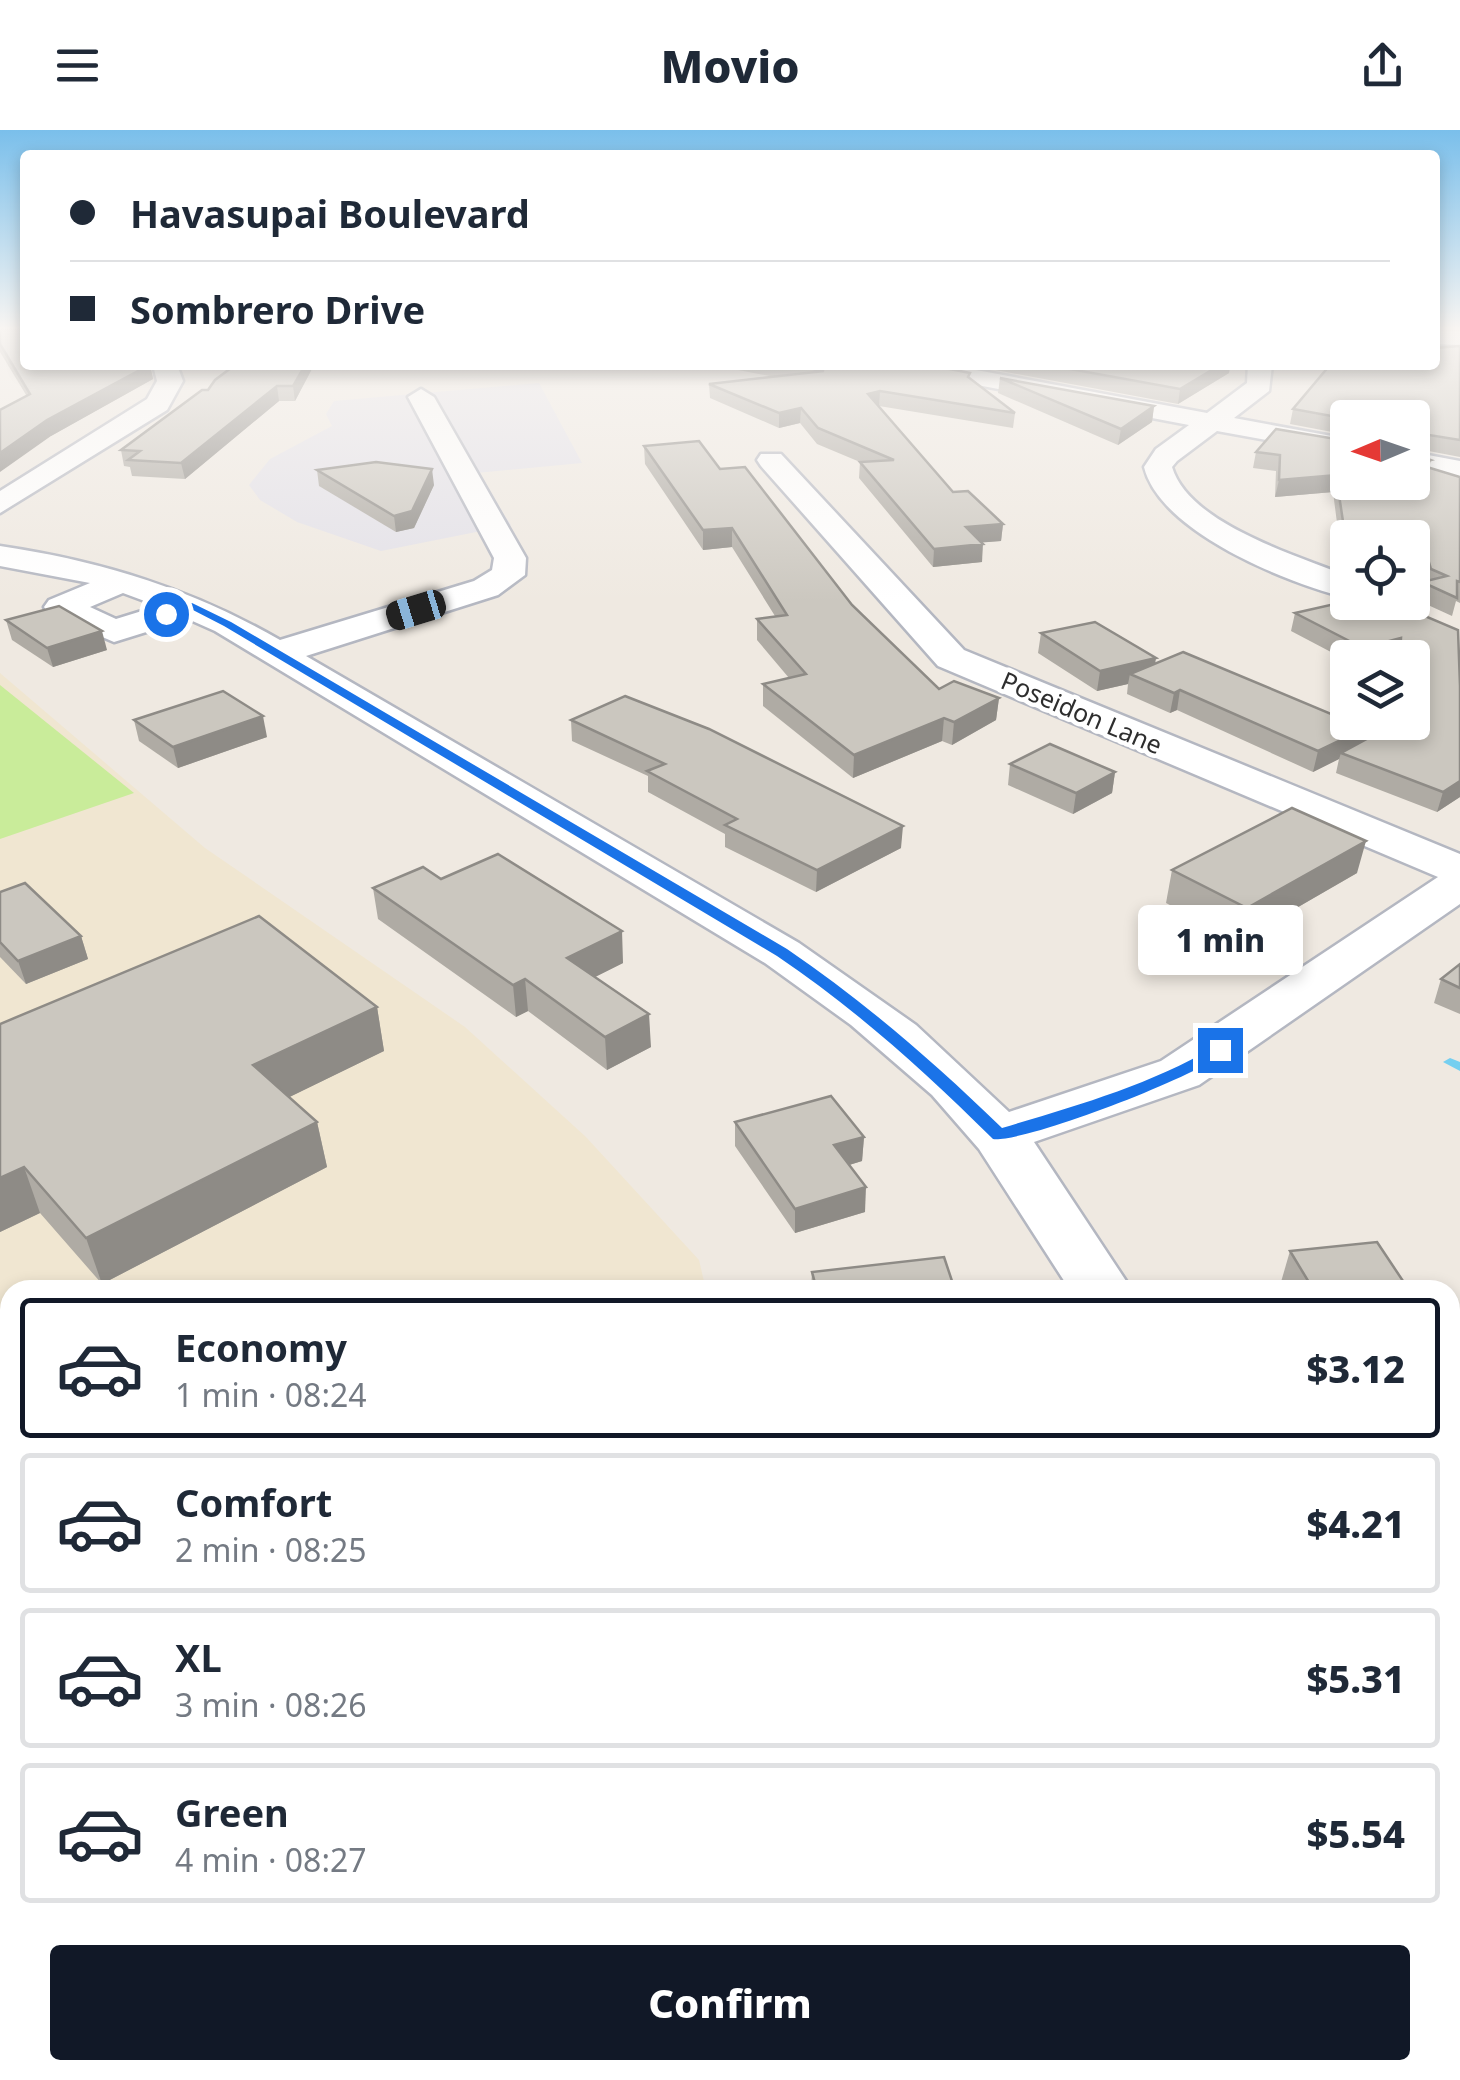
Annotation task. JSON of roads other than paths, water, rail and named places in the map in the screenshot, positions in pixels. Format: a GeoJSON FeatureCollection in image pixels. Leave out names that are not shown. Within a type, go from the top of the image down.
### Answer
{"type":"FeatureCollection","features":[{"type":"Feature","properties":{"kind":"street"},"geometry":{"type":"LineString","coordinates":[[0,504],[133,420]]}},
{"type":"Feature","properties":{"kind":"street"},"geometry":{"type":"LineString","coordinates":[[277,654],[486,588],[508,575],[510,558],[434,420]]}},
{"type":"Feature","properties":{"kind":"street"},"geometry":{"type":"LineString","coordinates":[[1330,443],[1212,420],[1158,466],[1162,489],[1174,504],[1242,541],[1330,580]]}},
{"type":"Feature","properties":{"kind":"street","name":"Poseidon Lane"},"geometry":{"type":"LineString","coordinates":[[771,460],[951,658],[1460,870]]}},
{"type":"Feature","properties":{"kind":"street"},"geometry":{"type":"LineString","coordinates":[[1430,464],[1460,470]]}},
{"type":"Feature","properties":{"kind":"street"},"geometry":{"type":"LineString","coordinates":[[0,556],[123,581],[192,606],[782,952],[854,1002],[912,1050],[998,1135],[1094,1280]]}},
{"type":"Feature","properties":{"kind":"street"},"geometry":{"type":"LineString","coordinates":[[123,581],[61,608],[114,631],[192,606]]}},
{"type":"Feature","properties":{"kind":"street"},"geometry":{"type":"LineString","coordinates":[[998,1135],[1180,1074],[1460,883]]}},
{"type":"Feature","properties":{"kind":"waterway"},"geometry":{"type":"LineString","coordinates":[[1450,1062],[1460,1067]]}}]}
